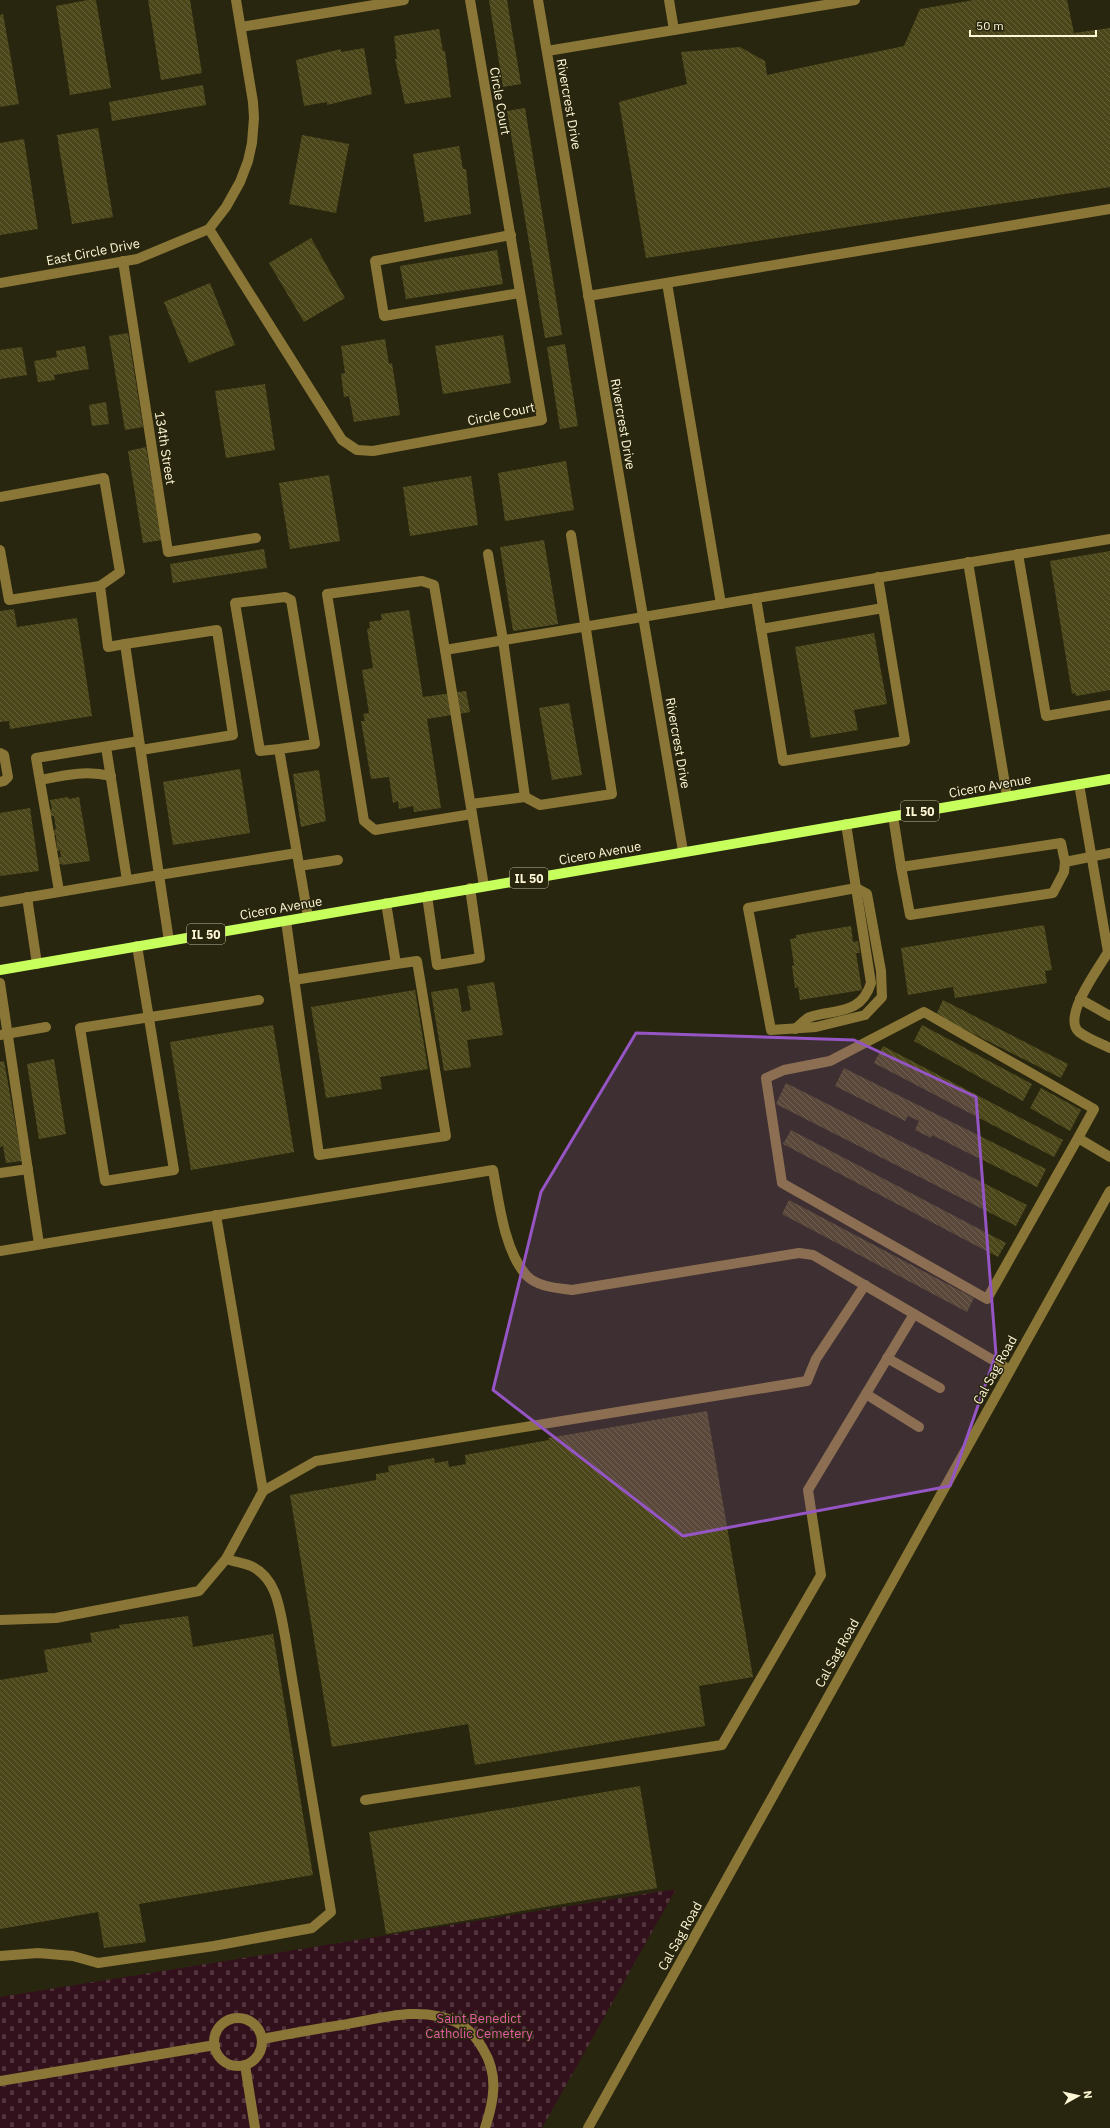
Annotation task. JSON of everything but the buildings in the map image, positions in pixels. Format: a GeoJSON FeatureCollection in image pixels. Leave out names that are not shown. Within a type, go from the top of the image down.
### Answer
{"type":"FeatureCollection","features":[{"type":"Feature","properties":{"kind":"main road","name":"Cicero Avenue"},"geometry":{"type":"LineString","coordinates":[[0,970],[683,851],[1110,779]]}},
{"type":"Feature","properties":{"kind":"street","name":"East Circle Drive"},"geometry":{"type":"LineString","coordinates":[[0,283],[137,259],[209,229],[226,207],[240,182],[248,161],[252,143],[254,118],[236,0]]}},
{"type":"Feature","properties":{"kind":"street"},"geometry":{"type":"LineString","coordinates":[[241,27],[380,2],[404,0]]}},
{"type":"Feature","properties":{"kind":"street","name":"Circle Court"},"geometry":{"type":"LineString","coordinates":[[209,229],[342,440],[357,450],[373,452],[542,420],[470,0]]}},
{"type":"Feature","properties":{"kind":"street","name":"Rivercrest Drive"},"geometry":{"type":"LineString","coordinates":[[538,0],[683,851]]}},
{"type":"Feature","properties":{"kind":"street"},"geometry":{"type":"LineString","coordinates":[[669,0],[674,30]]}},
{"type":"Feature","properties":{"kind":"street"},"geometry":{"type":"LineString","coordinates":[[547,51],[855,0]]}},
{"type":"Feature","properties":{"kind":"street"},"geometry":{"type":"LineString","coordinates":[[588,296],[1110,209]]}},
{"type":"Feature","properties":{"kind":"street"},"geometry":{"type":"LineString","coordinates":[[511,235],[375,261],[376,269],[384,316],[520,293]]}},
{"type":"Feature","properties":{"kind":"street","name":"134th Street"},"geometry":{"type":"LineString","coordinates":[[123,261],[168,552],[256,538]]}},
{"type":"Feature","properties":{"kind":"street"},"geometry":{"type":"LineString","coordinates":[[667,283],[721,604]]}},
{"type":"Feature","properties":{"kind":"street"},"geometry":{"type":"LineString","coordinates":[[0,497],[104,478],[120,572],[100,586],[9,600],[0,550]]}},
{"type":"Feature","properties":{"kind":"street"},"geometry":{"type":"LineString","coordinates":[[484,886],[472,809],[434,585],[422,581],[327,594],[364,821],[375,830],[472,809],[525,797],[540,805],[612,794],[587,626],[571,535]]}},
{"type":"Feature","properties":{"kind":"street"},"geometry":{"type":"LineString","coordinates":[[445,650],[1110,538]]}},
{"type":"Feature","properties":{"kind":"street"},"geometry":{"type":"LineString","coordinates":[[488,554],[503,640],[525,797]]}},
{"type":"Feature","properties":{"kind":"street"},"geometry":{"type":"LineString","coordinates":[[1018,554],[1046,716],[1110,706]]}},
{"type":"Feature","properties":{"kind":"street"},"geometry":{"type":"LineString","coordinates":[[968,562],[1007,796]]}},
{"type":"Feature","properties":{"kind":"street"},"geometry":{"type":"LineString","coordinates":[[756,598],[783,761],[905,741],[878,577]]}},
{"type":"Feature","properties":{"kind":"street"},"geometry":{"type":"LineString","coordinates":[[59,891],[36,758],[106,747],[140,746],[233,736],[217,630],[108,648],[100,586]]}},
{"type":"Feature","properties":{"kind":"street"},"geometry":{"type":"LineString","coordinates":[[285,597],[291,600],[315,744],[279,748],[260,751],[235,603],[285,597]]}},
{"type":"Feature","properties":{"kind":"street"},"geometry":{"type":"LineString","coordinates":[[761,629],[883,608]]}},
{"type":"Feature","properties":{"kind":"street"},"geometry":{"type":"LineString","coordinates":[[125,644],[169,941]]}},
{"type":"Feature","properties":{"kind":"street"},"geometry":{"type":"LineString","coordinates":[[106,747],[127,880]]}},
{"type":"Feature","properties":{"kind":"street"},"geometry":{"type":"LineString","coordinates":[[279,748],[308,916]]}},
{"type":"Feature","properties":{"kind":"street"},"geometry":{"type":"LineString","coordinates":[[0,753],[4,754],[8,777],[4,781],[0,782]]}},
{"type":"Feature","properties":{"kind":"street"},"geometry":{"type":"LineString","coordinates":[[40,780],[69,774],[94,772],[111,776]]}},
{"type":"Feature","properties":{"kind":"street"},"geometry":{"type":"LineString","coordinates":[[1079,784],[1109,950],[1080,999],[1074,1015],[1075,1024],[1078,1031],[1110,1048]]}},
{"type":"Feature","properties":{"kind":"street"},"geometry":{"type":"LineString","coordinates":[[893,816],[901,867],[910,916],[1053,893],[1064,872],[1065,862],[1061,843],[901,867]]}},
{"type":"Feature","properties":{"kind":"street"},"geometry":{"type":"LineString","coordinates":[[795,1029],[808,1018],[839,1012],[853,1007],[867,994],[871,983],[846,824]]}},
{"type":"Feature","properties":{"kind":"street"},"geometry":{"type":"LineString","coordinates":[[0,902],[59,891],[297,853]]}},
{"type":"Feature","properties":{"kind":"street"},"geometry":{"type":"LineString","coordinates":[[1065,862],[1110,853]]}},
{"type":"Feature","properties":{"kind":"street"},"geometry":{"type":"LineString","coordinates":[[299,866],[338,860]]}},
{"type":"Feature","properties":{"kind":"street"},"geometry":{"type":"LineString","coordinates":[[426,896],[436,965],[480,958],[470,888]]}},
{"type":"Feature","properties":{"kind":"street"},"geometry":{"type":"LineString","coordinates":[[856,888],[867,894],[881,971],[882,997],[865,1016],[816,1027],[771,1030],[748,908],[856,888]]}},
{"type":"Feature","properties":{"kind":"street"},"geometry":{"type":"LineString","coordinates":[[27,897],[37,964]]}},
{"type":"Feature","properties":{"kind":"street"},"geometry":{"type":"LineString","coordinates":[[386,903],[396,964]]}},
{"type":"Feature","properties":{"kind":"street"},"geometry":{"type":"LineString","coordinates":[[286,920],[294,980],[319,1155],[446,1136],[417,961],[294,980]]}},
{"type":"Feature","properties":{"kind":"street"},"geometry":{"type":"LineString","coordinates":[[137,946],[149,1017],[174,1170],[105,1181],[80,1028],[149,1017],[259,1000]]}},
{"type":"Feature","properties":{"kind":"street"},"geometry":{"type":"LineString","coordinates":[[0,983],[4,1034],[28,1169],[39,1244]]}},
{"type":"Feature","properties":{"kind":"street"},"geometry":{"type":"LineString","coordinates":[[1080,999],[1110,1016]]}},
{"type":"Feature","properties":{"kind":"street"},"geometry":{"type":"LineString","coordinates":[[924,1012],[1094,1109],[1078,1138],[987,1299],[782,1183],[766,1078],[784,1070],[830,1061],[924,1012]]}},
{"type":"Feature","properties":{"kind":"street"},"geometry":{"type":"LineString","coordinates":[[4,1034],[46,1027]]}},
{"type":"Feature","properties":{"kind":"street"},"geometry":{"type":"LineString","coordinates":[[1078,1138],[1110,1157]]}},
{"type":"Feature","properties":{"kind":"street"},"geometry":{"type":"LineString","coordinates":[[0,1173],[28,1169]]}},
{"type":"Feature","properties":{"kind":"street"},"geometry":{"type":"LineString","coordinates":[[0,1251],[493,1170],[508,1243],[526,1275],[548,1287],[572,1290],[799,1253],[813,1255],[1010,1370]]}},
{"type":"Feature","properties":{"kind":"street","name":"Cal Sag Road"},"geometry":{"type":"LineString","coordinates":[[588,2128],[1110,1191]]}},
{"type":"Feature","properties":{"kind":"street"},"geometry":{"type":"LineString","coordinates":[[216,1215],[263,1491]]}},
{"type":"Feature","properties":{"kind":"street"},"geometry":{"type":"LineString","coordinates":[[0,1620],[56,1618],[199,1591],[226,1559],[263,1491],[316,1461],[807,1380],[816,1359],[865,1285]]}},
{"type":"Feature","properties":{"kind":"street"},"geometry":{"type":"LineString","coordinates":[[365,1800],[722,1745],[821,1575],[808,1490],[914,1314]]}},
{"type":"Feature","properties":{"kind":"street"},"geometry":{"type":"LineString","coordinates":[[887,1358],[940,1388]]}},
{"type":"Feature","properties":{"kind":"street"},"geometry":{"type":"LineString","coordinates":[[866,1394],[919,1428]]}},
{"type":"Feature","properties":{"kind":"street"},"geometry":{"type":"LineString","coordinates":[[0,1956],[38,1953],[73,1956],[98,1963],[214,1946],[312,1928],[331,1912],[285,1636],[275,1591],[267,1578],[254,1567],[226,1559]]}},
{"type":"Feature","properties":{"kind":"street"},"geometry":{"type":"LineString","coordinates":[[262,2039],[398,2015],[436,2016],[455,2022],[467,2030],[478,2041],[492,2069],[494,2086],[492,2105],[485,2128]]}},
{"type":"Feature","properties":{"kind":"street"},"geometry":{"type":"LineString","coordinates":[[233,2019],[250,2021],[256,2026],[262,2039],[262,2044],[258,2055],[245,2065],[232,2065],[225,2062],[220,2057],[215,2045],[218,2029],[226,2021],[233,2019]]}},
{"type":"Feature","properties":{"kind":"street"},"geometry":{"type":"LineString","coordinates":[[0,2081],[215,2045]]}},
{"type":"Feature","properties":{"kind":"street"},"geometry":{"type":"LineString","coordinates":[[245,2065],[255,2128]]}},
{"type":"Feature","properties":{"kind":"highlighted area"},"geometry":{"type":"Polygon","coordinates":[[[636,1033],[854,1040],[976,1097],[996,1354],[950,1486],[683,1536],[493,1390],[541,1192],[636,1033]]]}},
{"type":"Feature","properties":{"kind":"green space","name":"Saint Benedict Catholic Cemetery"},"geometry":{"type":"Polygon","coordinates":[[[676,1889],[542,2128],[0,2128],[0,1997],[676,1889]]]}}]}
